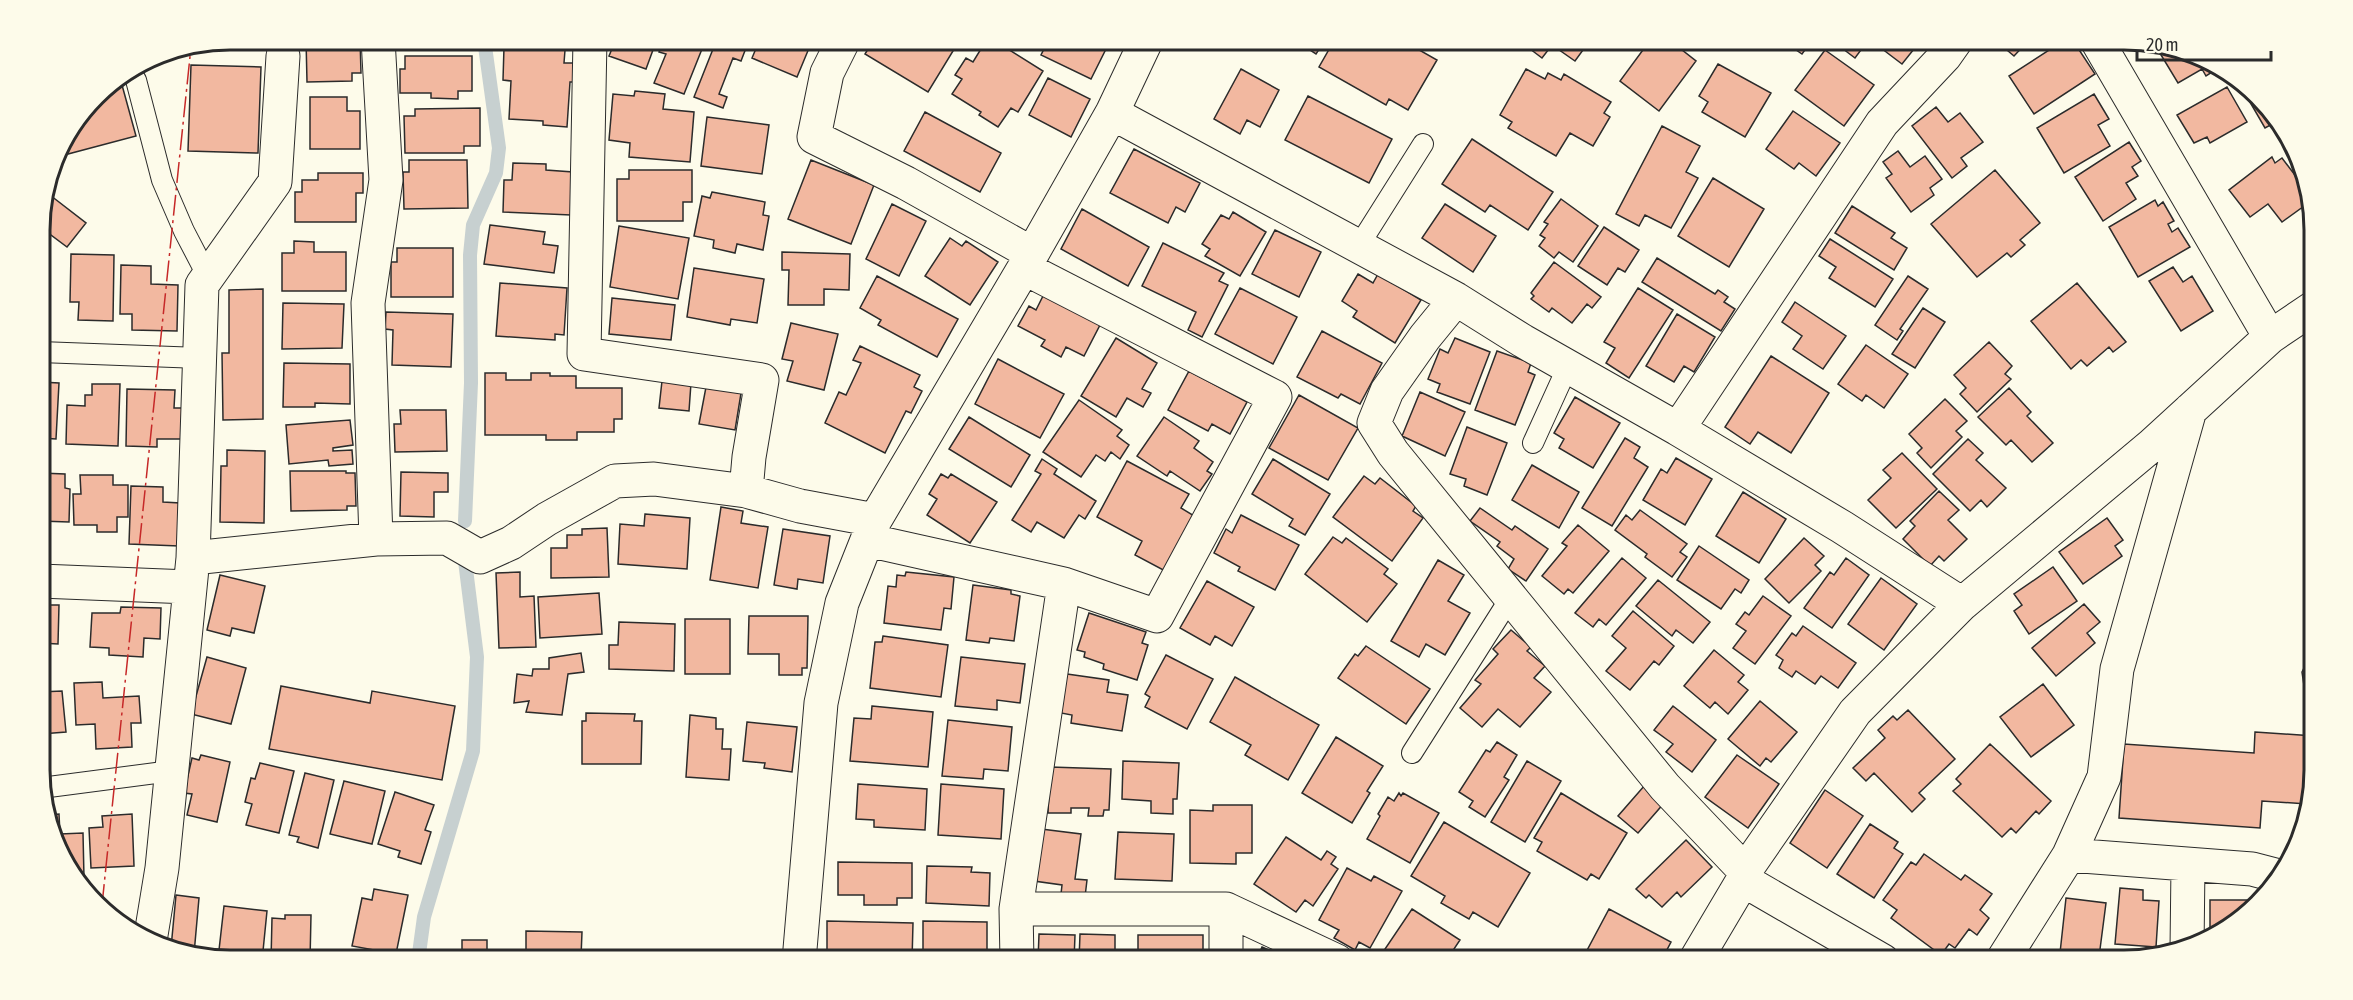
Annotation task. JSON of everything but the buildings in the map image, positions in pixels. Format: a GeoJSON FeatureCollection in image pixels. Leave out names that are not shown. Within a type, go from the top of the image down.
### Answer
{"type":"FeatureCollection","features":[{"type":"Feature","properties":{"kind":"street"},"geometry":{"type":"LineString","coordinates":[[376,539],[368,303],[386,180],[379,50]]}},
{"type":"Feature","properties":{"kind":"street"},"geometry":{"type":"LineString","coordinates":[[590,50],[584,354],[762,380],[749,457],[746,491]]}},
{"type":"Feature","properties":{"kind":"street"},"geometry":{"type":"LineString","coordinates":[[50,580],[191,572],[376,539],[447,537],[480,557],[511,543],[547,519],[615,481],[654,480],[746,491],[871,530],[1064,584],[1157,616],[1275,397],[1027,260],[906,183],[814,137],[827,73],[838,50]]}},
{"type":"Feature","properties":{"kind":"street"},"geometry":{"type":"LineString","coordinates":[[800,950],[820,703],[843,603],[871,530],[1112,113],[1143,50]]}},
{"type":"Feature","properties":{"kind":"street"},"geometry":{"type":"LineString","coordinates":[[1678,429],[1882,123],[1950,50]]}},
{"type":"Feature","properties":{"kind":"street"},"geometry":{"type":"LineString","coordinates":[[2102,50],[2270,337]]}},
{"type":"Feature","properties":{"kind":"street"},"geometry":{"type":"LineString","coordinates":[[151,932],[162,868],[191,572],[202,285],[276,182],[283,56]]}},
{"type":"Feature","properties":{"kind":"street"},"geometry":{"type":"LineString","coordinates":[[1112,113],[1456,299],[1523,341],[1678,429],[1842,527],[1962,604]]}},
{"type":"Feature","properties":{"kind":"street"},"geometry":{"type":"LineString","coordinates":[[1456,299],[1425,337],[1387,391],[1374,423],[1393,453],[1665,787],[1744,876],[1865,950]]}},
{"type":"Feature","properties":{"kind":"street"},"geometry":{"type":"LineString","coordinates":[[1701,950],[1744,876],[1855,712],[1962,604],[2152,445],[2270,337],[2304,314]]}},
{"type":"Feature","properties":{"kind":"street"},"geometry":{"type":"LineString","coordinates":[[2008,950],[2069,855],[2104,777],[2117,669],[2190,408]]}},
{"type":"Feature","properties":{"kind":"street"},"geometry":{"type":"LineString","coordinates":[[1017,950],[1016,909],[1064,584]]}},
{"type":"Feature","properties":{"kind":"street"},"geometry":{"type":"LineString","coordinates":[[2069,855],[2252,869],[2270,874]]}},
{"type":"Feature","properties":{"kind":"street"},"geometry":{"type":"LineString","coordinates":[[2187,939],[2188,865]]}},
{"type":"Feature","properties":{"kind":"street"},"geometry":{"type":"LineString","coordinates":[[1016,909],[1226,909],[1314,950]]}},
{"type":"Feature","properties":{"kind":"street"},"geometry":{"type":"LineString","coordinates":[[1226,909],[1226,950]]}},
{"type":"Feature","properties":{"kind":"lane"},"geometry":{"type":"LineString","coordinates":[[136,80],[162,180],[183,231],[208,277]]}},
{"type":"Feature","properties":{"kind":"lane"},"geometry":{"type":"LineString","coordinates":[[1358,247],[1423,144]]}},
{"type":"Feature","properties":{"kind":"lane"},"geometry":{"type":"LineString","coordinates":[[50,352],[200,357]]}},
{"type":"Feature","properties":{"kind":"lane"},"geometry":{"type":"LineString","coordinates":[[1533,443],[1568,366]]}},
{"type":"Feature","properties":{"kind":"lane"},"geometry":{"type":"LineString","coordinates":[[1412,753],[1510,597]]}},
{"type":"Feature","properties":{"kind":"lane"},"geometry":{"type":"LineString","coordinates":[[51,787],[171,771]]}},
{"type":"Feature","properties":{"kind":"waterway"},"geometry":{"type":"LineString","coordinates":[[465,521],[471,383],[470,255],[473,225],[496,173],[499,148],[486,50]]}},
{"type":"Feature","properties":{"kind":"waterway"},"geometry":{"type":"LineString","coordinates":[[420,950],[424,917],[473,751],[477,657],[464,553]]}},
{"type":"Feature","properties":{"kind":"power"},"geometry":{"type":"LineString","coordinates":[[103,899],[190,54]]}}]}
